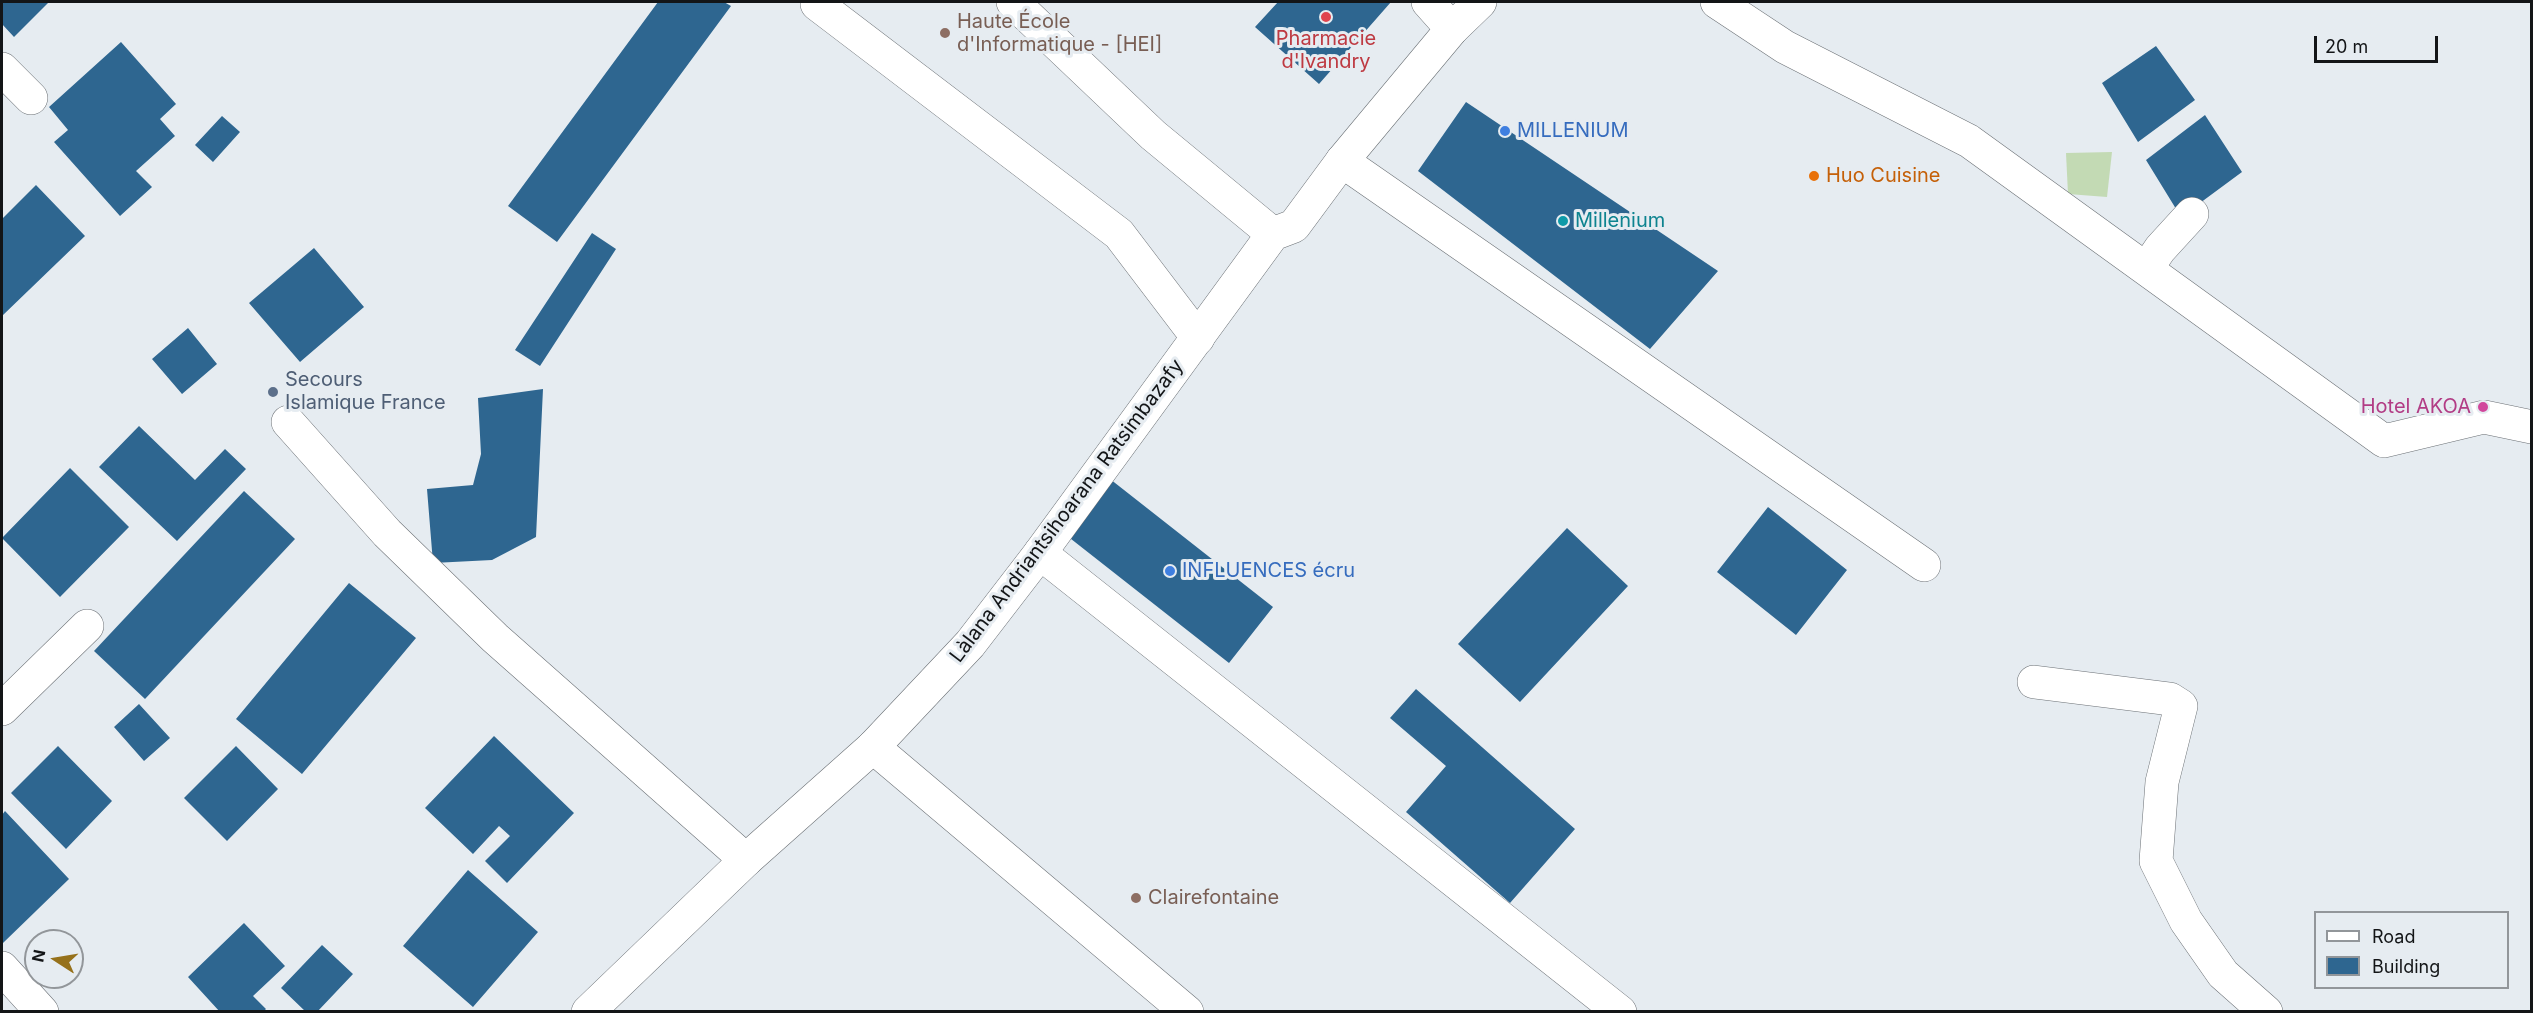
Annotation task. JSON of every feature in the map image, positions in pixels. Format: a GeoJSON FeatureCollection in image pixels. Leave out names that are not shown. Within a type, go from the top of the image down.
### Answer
{"type":"FeatureCollection","features":[{"type":"Feature","properties":{"kind":"street"},"geometry":{"type":"LineString","coordinates":[[1013,2],[1153,135],[1273,234]]}},
{"type":"Feature","properties":{"kind":"street"},"geometry":{"type":"LineString","coordinates":[[1428,2],[1453,15]]}},
{"type":"Feature","properties":{"kind":"street","name":"Làlana Andriantsihoarana Ratsimbazafy"},"geometry":{"type":"LineString","coordinates":[[588,1011],[746,860],[873,747],[970,644],[1040,553],[1273,234],[1294,226],[1453,15],[1480,2]]}},
{"type":"Feature","properties":{"kind":"street"},"geometry":{"type":"LineString","coordinates":[[1717,2],[1785,47],[1969,141],[2384,441],[2484,417],[2532,427]]}},
{"type":"Feature","properties":{"kind":"street"},"geometry":{"type":"LineString","coordinates":[[817,4],[1119,234],[1198,338]]}},
{"type":"Feature","properties":{"kind":"street"},"geometry":{"type":"LineString","coordinates":[[2,69],[31,98]]}},
{"type":"Feature","properties":{"kind":"street"},"geometry":{"type":"LineString","coordinates":[[1342,160],[1924,565]]}},
{"type":"Feature","properties":{"kind":"street"},"geometry":{"type":"LineString","coordinates":[[2147,268],[2160,249],[2192,214]]}},
{"type":"Feature","properties":{"kind":"street"},"geometry":{"type":"LineString","coordinates":[[288,422],[387,533],[495,638],[746,860]]}},
{"type":"Feature","properties":{"kind":"street"},"geometry":{"type":"LineString","coordinates":[[1040,553],[1620,1011]]}},
{"type":"Feature","properties":{"kind":"street"},"geometry":{"type":"LineString","coordinates":[[2,709],[87,626]]}},
{"type":"Feature","properties":{"kind":"street"},"geometry":{"type":"LineString","coordinates":[[2034,682],[2170,699],[2181,706],[2162,782],[2156,861],[2186,921],[2223,974],[2266,1011]]}},
{"type":"Feature","properties":{"kind":"street"},"geometry":{"type":"LineString","coordinates":[[873,747],[1187,1011]]}},
{"type":"Feature","properties":{"kind":"street"},"geometry":{"type":"LineString","coordinates":[[2,968],[42,1011]]}},
{"type":"Feature","properties":{"kind":"green space"},"geometry":{"type":"Polygon","coordinates":[[[2112,152],[2107,197],[2068,194],[2066,153],[2112,152]]]}},
{"type":"Feature","properties":{"kind":"building"},"geometry":{"type":"Polygon","coordinates":[[[2,2],[49,2],[14,37],[2,24],[2,2]]]}},
{"type":"Feature","properties":{"kind":"building"},"geometry":{"type":"Polygon","coordinates":[[[658,2],[724,2],[731,6],[557,242],[508,206],[658,2]]]}},
{"type":"Feature","properties":{"kind":"building"},"geometry":{"type":"Polygon","coordinates":[[[1278,2],[1391,2],[1319,84],[1255,27],[1278,2]]]}},
{"type":"Feature","properties":{"kind":"building"},"geometry":{"type":"Polygon","coordinates":[[[121,42],[176,104],[160,119],[175,136],[136,171],[152,187],[120,216],[54,142],[68,130],[49,107],[121,42]]]}},
{"type":"Feature","properties":{"kind":"building"},"geometry":{"type":"Polygon","coordinates":[[[2156,46],[2195,100],[2138,142],[2102,83],[2156,46]]]}},
{"type":"Feature","properties":{"kind":"building","name":"Millenium"},"geometry":{"type":"Polygon","coordinates":[[[1466,102],[1718,271],[1650,349],[1418,171],[1466,102]]]}},
{"type":"Feature","properties":{"kind":"building"},"geometry":{"type":"Polygon","coordinates":[[[2205,115],[2242,172],[2181,217],[2146,160],[2205,115]]]}},
{"type":"Feature","properties":{"kind":"building"},"geometry":{"type":"Polygon","coordinates":[[[222,116],[240,132],[213,162],[195,145],[222,116]]]}},
{"type":"Feature","properties":{"kind":"building"},"geometry":{"type":"Polygon","coordinates":[[[36,185],[85,236],[2,316],[2,219],[36,185]]]}},
{"type":"Feature","properties":{"kind":"building"},"geometry":{"type":"Polygon","coordinates":[[[592,233],[616,249],[540,366],[515,350],[592,233]]]}},
{"type":"Feature","properties":{"kind":"building"},"geometry":{"type":"Polygon","coordinates":[[[314,248],[364,307],[300,362],[249,303],[314,248]]]}},
{"type":"Feature","properties":{"kind":"building"},"geometry":{"type":"Polygon","coordinates":[[[188,328],[217,364],[182,394],[152,359],[188,328]]]}},
{"type":"Feature","properties":{"kind":"building"},"geometry":{"type":"Polygon","coordinates":[[[543,389],[536,537],[492,560],[433,563],[427,489],[473,485],[481,454],[478,398],[543,389]]]}},
{"type":"Feature","properties":{"kind":"building"},"geometry":{"type":"Polygon","coordinates":[[[139,426],[195,480],[225,449],[246,469],[177,541],[99,467],[139,426]]]}},
{"type":"Feature","properties":{"kind":"building"},"geometry":{"type":"Polygon","coordinates":[[[70,468],[129,527],[60,597],[2,538],[70,468]]]}},
{"type":"Feature","properties":{"kind":"building","name":"INFLUENCES écru"},"geometry":{"type":"Polygon","coordinates":[[[1110,479],[1273,607],[1229,663],[1066,535],[1110,479]]]}},
{"type":"Feature","properties":{"kind":"building"},"geometry":{"type":"Polygon","coordinates":[[[244,491],[295,539],[145,699],[94,651],[244,491]]]}},
{"type":"Feature","properties":{"kind":"building"},"geometry":{"type":"Polygon","coordinates":[[[1768,507],[1847,570],[1796,635],[1717,572],[1768,507]]]}},
{"type":"Feature","properties":{"kind":"building"},"geometry":{"type":"Polygon","coordinates":[[[1567,528],[1628,586],[1520,702],[1458,644],[1567,528]]]}},
{"type":"Feature","properties":{"kind":"building"},"geometry":{"type":"Polygon","coordinates":[[[349,583],[416,638],[302,774],[236,719],[349,583]]]}},
{"type":"Feature","properties":{"kind":"building"},"geometry":{"type":"Polygon","coordinates":[[[1416,689],[1575,829],[1510,903],[1406,812],[1446,766],[1390,718],[1416,689]]]}},
{"type":"Feature","properties":{"kind":"building"},"geometry":{"type":"Polygon","coordinates":[[[139,704],[170,738],[144,761],[114,727],[139,704]]]}},
{"type":"Feature","properties":{"kind":"building"},"geometry":{"type":"Polygon","coordinates":[[[494,736],[574,813],[507,883],[485,861],[510,836],[499,826],[473,854],[425,808],[494,736]]]}},
{"type":"Feature","properties":{"kind":"building"},"geometry":{"type":"Polygon","coordinates":[[[58,746],[112,801],[66,849],[11,793],[58,746]]]}},
{"type":"Feature","properties":{"kind":"building"},"geometry":{"type":"Polygon","coordinates":[[[236,746],[278,789],[227,841],[184,798],[236,746]]]}},
{"type":"Feature","properties":{"kind":"building"},"geometry":{"type":"Polygon","coordinates":[[[5,811],[69,879],[3,943],[2,815],[5,811]]]}},
{"type":"Feature","properties":{"kind":"building"},"geometry":{"type":"Polygon","coordinates":[[[468,870],[538,932],[473,1007],[403,946],[468,870]]]}},
{"type":"Feature","properties":{"kind":"building"},"geometry":{"type":"Polygon","coordinates":[[[244,923],[285,966],[253,996],[266,1009],[263,1012],[220,1012],[188,977],[244,923]]]}},
{"type":"Feature","properties":{"kind":"building"},"geometry":{"type":"Polygon","coordinates":[[[322,945],[353,974],[317,1012],[306,1012],[281,988],[322,945]]]}},
{"type":"Feature","properties":{"kind":"place","name":"Pharmacie d'Ivandry"},"geometry":{"type":"Point","coordinates":[1326,17]}},
{"type":"Feature","properties":{"kind":"place","name":"Haute École d'Informatique - [HEI]"},"geometry":{"type":"Point","coordinates":[945,33]}},
{"type":"Feature","properties":{"kind":"place","name":"MILLENIUM"},"geometry":{"type":"Point","coordinates":[1505,131]}},
{"type":"Feature","properties":{"kind":"place","name":"Huo Cuisine"},"geometry":{"type":"Point","coordinates":[1814,176]}},
{"type":"Feature","properties":{"kind":"place","name":"Millenium"},"geometry":{"type":"Point","coordinates":[1563,221]}},
{"type":"Feature","properties":{"kind":"place","name":"Secours Islamique France"},"geometry":{"type":"Point","coordinates":[273,392]}},
{"type":"Feature","properties":{"kind":"place","name":"Hotel AKOA"},"geometry":{"type":"Point","coordinates":[2483,407]}},
{"type":"Feature","properties":{"kind":"place","name":"INFLUENCES écru"},"geometry":{"type":"Point","coordinates":[1170,571]}},
{"type":"Feature","properties":{"kind":"place","name":"Clairefontaine"},"geometry":{"type":"Point","coordinates":[1136,898]}}]}
